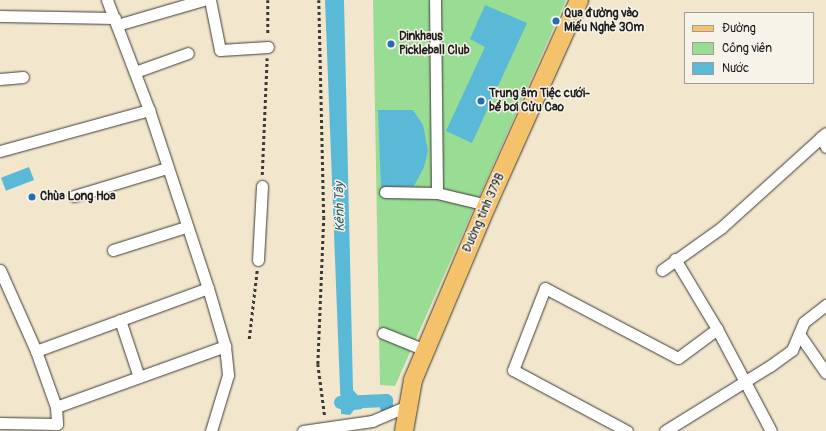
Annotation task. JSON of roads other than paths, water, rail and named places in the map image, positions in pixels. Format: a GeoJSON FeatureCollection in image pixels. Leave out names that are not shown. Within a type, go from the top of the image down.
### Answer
{"type":"FeatureCollection","features":[{"type":"Feature","properties":{"kind":"main road","name":"Đường tỉnh 379B"},"geometry":{"type":"LineString","coordinates":[[404,431],[407,406],[413,380],[425,350],[487,205],[579,0]]}},
{"type":"Feature","properties":{"kind":"street"},"geometry":{"type":"LineString","coordinates":[[107,0],[149,110],[186,227],[208,288],[225,346],[228,375],[211,431]]}},
{"type":"Feature","properties":{"kind":"street"},"geometry":{"type":"LineString","coordinates":[[0,16],[116,21],[203,0]]}},
{"type":"Feature","properties":{"kind":"street"},"geometry":{"type":"LineString","coordinates":[[210,0],[220,50],[268,47]]}},
{"type":"Feature","properties":{"kind":"street"},"geometry":{"type":"LineString","coordinates":[[435,0],[438,193]]}},
{"type":"Feature","properties":{"kind":"street"},"geometry":{"type":"LineString","coordinates":[[135,72],[188,53]]}},
{"type":"Feature","properties":{"kind":"street"},"geometry":{"type":"LineString","coordinates":[[0,79],[23,77]]}},
{"type":"Feature","properties":{"kind":"street"},"geometry":{"type":"LineString","coordinates":[[0,151],[149,110]]}},
{"type":"Feature","properties":{"kind":"street"},"geometry":{"type":"LineString","coordinates":[[662,270],[675,259],[722,227],[824,139]]}},
{"type":"Feature","properties":{"kind":"street"},"geometry":{"type":"LineString","coordinates":[[74,196],[167,168]]}},
{"type":"Feature","properties":{"kind":"street"},"geometry":{"type":"LineString","coordinates":[[258,260],[262,186]]}},
{"type":"Feature","properties":{"kind":"street"},"geometry":{"type":"LineString","coordinates":[[384,192],[438,193],[487,205]]}},
{"type":"Feature","properties":{"kind":"street"},"geometry":{"type":"LineString","coordinates":[[113,250],[186,227]]}},
{"type":"Feature","properties":{"kind":"street"},"geometry":{"type":"LineString","coordinates":[[675,259],[717,329],[746,381],[771,431]]}},
{"type":"Feature","properties":{"kind":"street"},"geometry":{"type":"LineString","coordinates":[[0,270],[36,351],[56,407],[59,428],[0,423]]}},
{"type":"Feature","properties":{"kind":"street"},"geometry":{"type":"LineString","coordinates":[[36,351],[208,288]]}},
{"type":"Feature","properties":{"kind":"street"},"geometry":{"type":"LineString","coordinates":[[627,431],[513,370],[545,288],[678,358],[717,329]]}},
{"type":"Feature","properties":{"kind":"street"},"geometry":{"type":"LineString","coordinates":[[664,431],[746,381],[792,350],[804,322],[826,305]]}},
{"type":"Feature","properties":{"kind":"street"},"geometry":{"type":"LineString","coordinates":[[120,320],[139,377]]}},
{"type":"Feature","properties":{"kind":"street"},"geometry":{"type":"LineString","coordinates":[[383,333],[425,350]]}},
{"type":"Feature","properties":{"kind":"street"},"geometry":{"type":"LineString","coordinates":[[799,334],[826,373]]}},
{"type":"Feature","properties":{"kind":"street"},"geometry":{"type":"LineString","coordinates":[[56,407],[225,346]]}},
{"type":"Feature","properties":{"kind":"street"},"geometry":{"type":"LineString","coordinates":[[303,431],[372,420],[407,406]]}},
{"type":"Feature","properties":{"kind":"water","name":"Kênh Tây"},"geometry":{"type":"Polygon","coordinates":[[[325,0],[344,0],[353,390],[362,400],[362,409],[354,410],[350,415],[341,414],[325,0]]]}},
{"type":"Feature","properties":{"kind":"water"},"geometry":{"type":"Polygon","coordinates":[[[485,5],[527,23],[472,143],[446,131],[485,47],[470,39],[485,5]]]}},
{"type":"Feature","properties":{"kind":"water"},"geometry":{"type":"Polygon","coordinates":[[[378,110],[413,110],[423,125],[428,151],[424,167],[414,186],[381,187],[378,110]]]}},
{"type":"Feature","properties":{"kind":"water"},"geometry":{"type":"Polygon","coordinates":[[[29,167],[34,180],[6,191],[1,178],[29,167]]]}},
{"type":"Feature","properties":{"kind":"waterway"},"geometry":{"type":"LineString","coordinates":[[340,402],[386,400],[386,407]]}},
{"type":"Feature","properties":{"kind":"place","name":"Qua đường vào Miếu Nghè 30m"},"geometry":{"type":"Point","coordinates":[556,21]}},
{"type":"Feature","properties":{"kind":"place","name":"Dinkhaus Pickleball Club"},"geometry":{"type":"Point","coordinates":[391,44]}},
{"type":"Feature","properties":{"kind":"place","name":"Trung âm Tiệc cưới- bể bơi Cửu Cao"},"geometry":{"type":"Point","coordinates":[481,101]}},
{"type":"Feature","properties":{"kind":"place","name":"Chùa Long Hoa"},"geometry":{"type":"Point","coordinates":[32,197]}}]}
